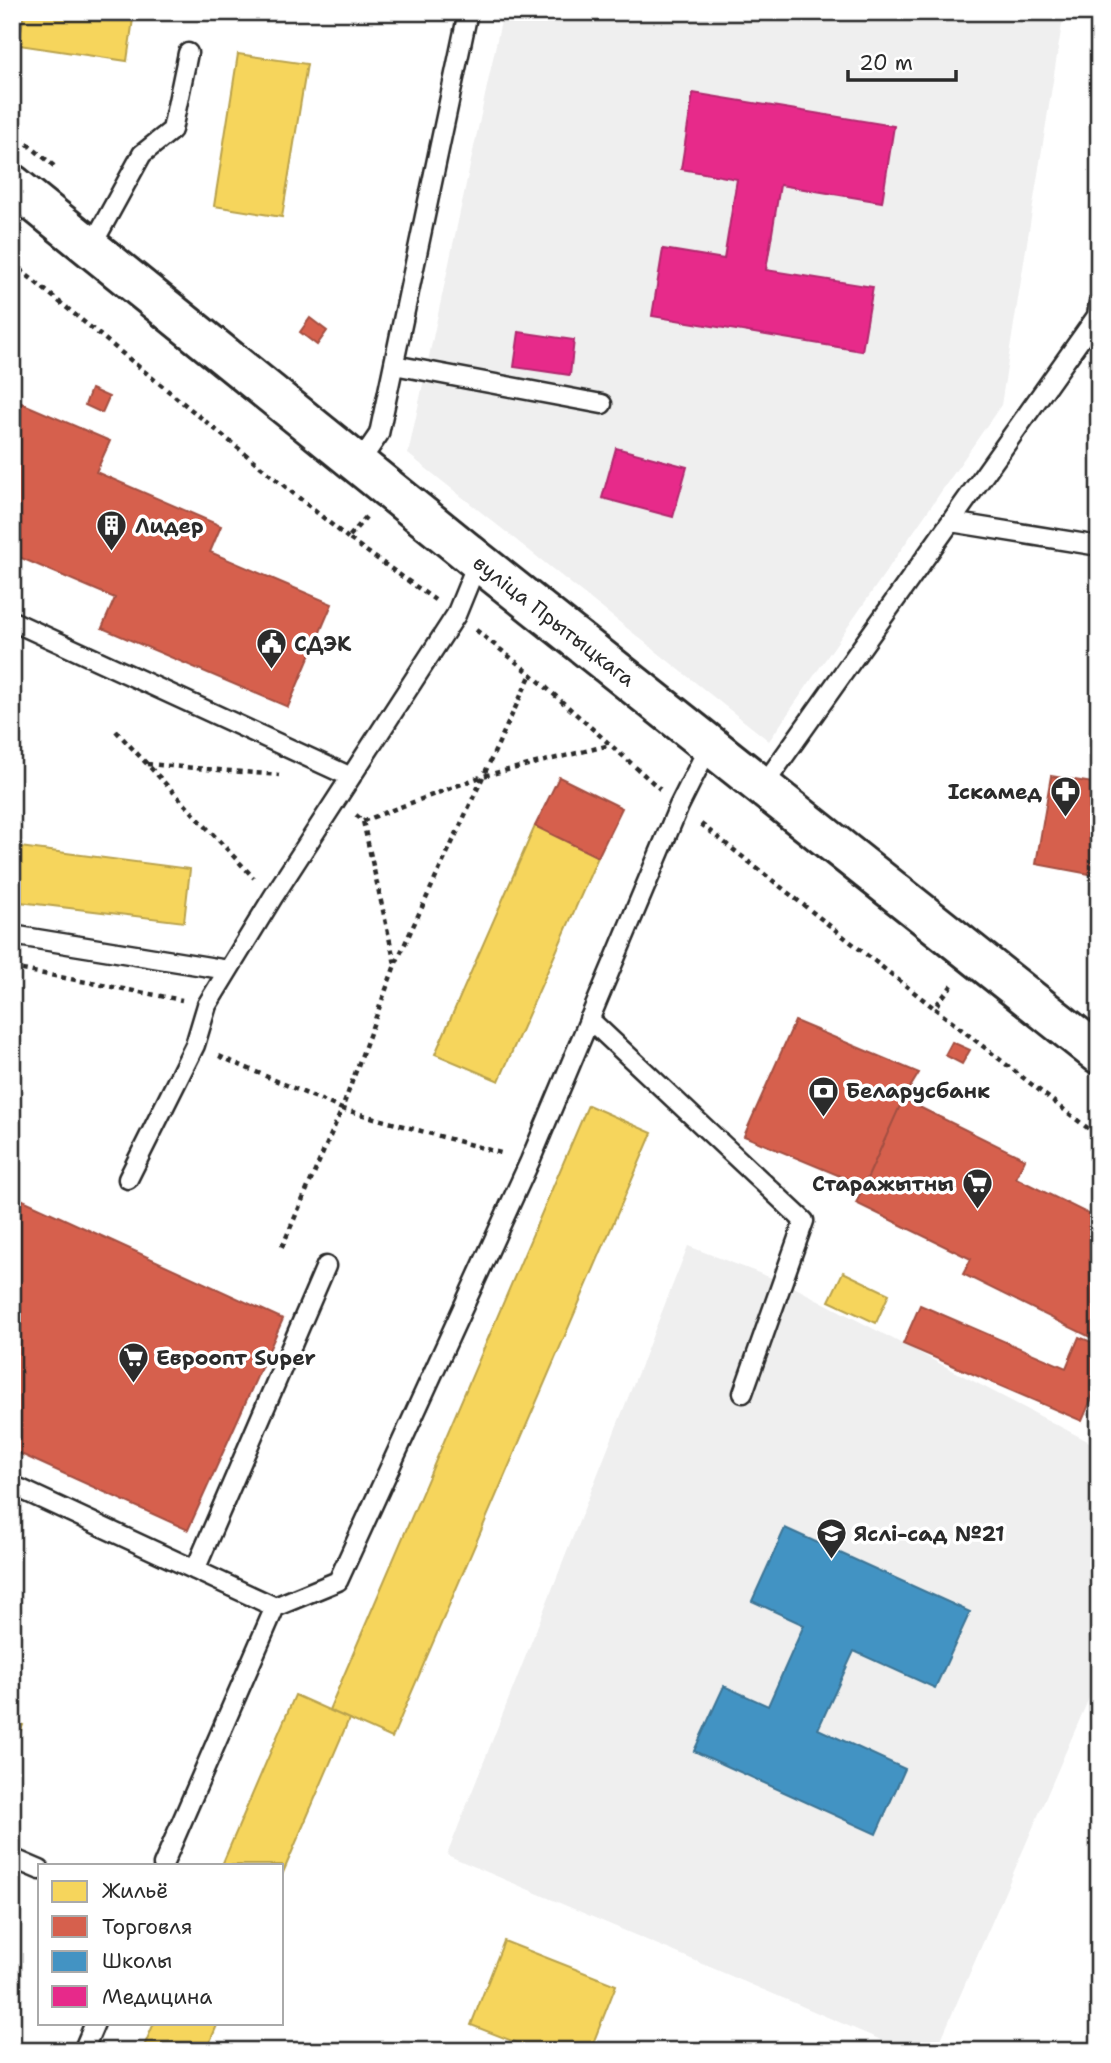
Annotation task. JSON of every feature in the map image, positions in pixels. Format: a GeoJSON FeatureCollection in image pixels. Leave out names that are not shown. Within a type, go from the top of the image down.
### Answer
{"type":"FeatureCollection","features":[{"type":"Feature","properties":{"kind":"street","name":"вуліца Прытыцкага"},"geometry":{"type":"LineString","coordinates":[[12,184],[478,561],[1097,1049]]}},
{"type":"Feature","properties":{"kind":"lane"},"geometry":{"type":"LineString","coordinates":[[359,463],[379,434],[468,12]]}},
{"type":"Feature","properties":{"kind":"lane"},"geometry":{"type":"LineString","coordinates":[[91,247],[142,153],[172,130],[188,53]]}},
{"type":"Feature","properties":{"kind":"lane"},"geometry":{"type":"LineString","coordinates":[[763,786],[1098,312]]}},
{"type":"Feature","properties":{"kind":"lane"},"geometry":{"type":"LineString","coordinates":[[394,365],[603,404]]}},
{"type":"Feature","properties":{"kind":"lane"},"geometry":{"type":"LineString","coordinates":[[951,522],[1099,546]]}},
{"type":"Feature","properties":{"kind":"lane"},"geometry":{"type":"LineString","coordinates":[[128,1179],[195,1045],[207,1005],[273,897],[456,614],[478,561]]}},
{"type":"Feature","properties":{"kind":"lane"},"geometry":{"type":"LineString","coordinates":[[12,621],[351,777]]}},
{"type":"Feature","properties":{"kind":"lane"},"geometry":{"type":"LineString","coordinates":[[163,1864],[275,1607],[338,1581],[530,1161],[679,806],[710,744]]}},
{"type":"Feature","properties":{"kind":"lane"},"geometry":{"type":"LineString","coordinates":[[12,935],[228,970]]}},
{"type":"Feature","properties":{"kind":"lane"},"geometry":{"type":"LineString","coordinates":[[589,1019],[804,1222],[743,1393]]}},
{"type":"Feature","properties":{"kind":"lane"},"geometry":{"type":"LineString","coordinates":[[195,1570],[326,1266]]}},
{"type":"Feature","properties":{"kind":"lane"},"geometry":{"type":"LineString","coordinates":[[12,1485],[275,1607]]}},
{"type":"Feature","properties":{"kind":"lane"},"geometry":{"type":"LineString","coordinates":[[12,1858],[38,1869]]}},
{"type":"Feature","properties":{"kind":"lane"},"geometry":{"type":"LineString","coordinates":[[83,2051],[95,2024]]}},
{"type":"Feature","properties":{"kind":"path"},"geometry":{"type":"LineString","coordinates":[[12,263],[348,538]]}},
{"type":"Feature","properties":{"kind":"path"},"geometry":{"type":"LineString","coordinates":[[282,1247],[342,1109],[395,965],[531,674]]}},
{"type":"Feature","properties":{"kind":"path"},"geometry":{"type":"LineString","coordinates":[[116,731],[273,897]]}},
{"type":"Feature","properties":{"kind":"path"},"geometry":{"type":"LineString","coordinates":[[363,821],[483,776],[610,745]]}},
{"type":"Feature","properties":{"kind":"path"},"geometry":{"type":"LineString","coordinates":[[12,968],[207,1005]]}},
{"type":"Feature","properties":{"kind":"path"},"geometry":{"type":"LineString","coordinates":[[195,1045],[342,1109],[530,1161]]}},
{"type":"Feature","properties":{"kind":"shaded area"},"geometry":{"type":"Polygon","coordinates":[[[503,12],[1064,12],[1001,405],[769,741],[408,454],[503,12]]]}},
{"type":"Feature","properties":{"kind":"shaded area","name":"Яслі-сад №21"},"geometry":{"type":"Polygon","coordinates":[[[688,1246],[790,1285],[1099,1447],[1099,1675],[936,2051],[907,2051],[447,1855],[688,1246]]]}},
{"type":"Feature","properties":{"kind":"building: Жильё"},"geometry":{"type":"Polygon","coordinates":[[[24,12],[134,12],[127,61],[19,45],[24,12]]]}},
{"type":"Feature","properties":{"kind":"building: Жильё"},"geometry":{"type":"Polygon","coordinates":[[[238,54],[307,64],[282,217],[214,206],[238,54]]]}},
{"type":"Feature","properties":{"kind":"building: Жильё"},"geometry":{"type":"Polygon","coordinates":[[[535,826],[598,857],[499,1081],[435,1054],[535,826]]]}},
{"type":"Feature","properties":{"kind":"building: Жильё"},"geometry":{"type":"Polygon","coordinates":[[[12,846],[190,869],[184,922],[12,901],[12,846]]]}},
{"type":"Feature","properties":{"kind":"building: Жильё"},"geometry":{"type":"Polygon","coordinates":[[[588,1105],[652,1133],[392,1738],[329,1710],[588,1105]]]}},
{"type":"Feature","properties":{"kind":"building: Жильё"},"geometry":{"type":"Polygon","coordinates":[[[843,1272],[889,1294],[876,1323],[829,1301],[843,1272]]]}},
{"type":"Feature","properties":{"kind":"building: Жильё"},"geometry":{"type":"Polygon","coordinates":[[[295,1695],[349,1719],[284,1870],[284,1864],[222,1864],[295,1695]]]}},
{"type":"Feature","properties":{"kind":"building: Жильё"},"geometry":{"type":"Polygon","coordinates":[[[12,1720],[23,1725],[12,1750],[12,1720]]]}},
{"type":"Feature","properties":{"kind":"building: Жильё"},"geometry":{"type":"Polygon","coordinates":[[[504,1941],[616,1985],[590,2051],[538,2051],[471,2025],[504,1941]]]}},
{"type":"Feature","properties":{"kind":"building: Жильё"},"geometry":{"type":"Polygon","coordinates":[[[154,2024],[218,2024],[206,2051],[142,2051],[154,2024]]]}},
{"type":"Feature","properties":{"kind":"building: Торговля"},"geometry":{"type":"Polygon","coordinates":[[[310,318],[327,331],[317,345],[300,332],[310,318]]]}},
{"type":"Feature","properties":{"kind":"building: Торговля"},"geometry":{"type":"Polygon","coordinates":[[[91,389],[109,397],[102,413],[85,405],[91,389]]]}},
{"type":"Feature","properties":{"kind":"building: Торговля","name":"Лидер"},"geometry":{"type":"Polygon","coordinates":[[[12,399],[110,441],[96,472],[221,526],[210,552],[332,604],[288,707],[102,628],[115,598],[12,554],[12,399]]]}},
{"type":"Feature","properties":{"kind":"building: Торговля"},"geometry":{"type":"Polygon","coordinates":[[[1051,776],[1099,784],[1099,853],[1095,875],[1036,864],[1051,776]]]}},
{"type":"Feature","properties":{"kind":"building: Торговля"},"geometry":{"type":"Polygon","coordinates":[[[559,777],[622,808],[598,857],[535,826],[559,777]]]}},
{"type":"Feature","properties":{"kind":"building: Торговля","name":"Беларусбанк"},"geometry":{"type":"Polygon","coordinates":[[[795,1021],[919,1073],[903,1099],[864,1186],[744,1136],[795,1021]]]}},
{"type":"Feature","properties":{"kind":"building: Торговля"},"geometry":{"type":"Polygon","coordinates":[[[952,1042],[970,1050],[962,1064],[945,1055],[952,1042]]]}},
{"type":"Feature","properties":{"kind":"building: Торговля","name":"Старажытны"},"geometry":{"type":"Polygon","coordinates":[[[903,1099],[1025,1159],[1016,1178],[1099,1219],[1099,1318],[1090,1337],[963,1274],[971,1259],[856,1203],[903,1099]]]}},
{"type":"Feature","properties":{"kind":"building: Торговля","name":"Евроопт Super"},"geometry":{"type":"Polygon","coordinates":[[[12,1195],[283,1319],[188,1530],[12,1450],[12,1195]]]}},
{"type":"Feature","properties":{"kind":"building: Торговля"},"geometry":{"type":"Polygon","coordinates":[[[920,1305],[1066,1368],[1079,1337],[1099,1345],[1099,1381],[1082,1421],[903,1344],[920,1305]]]}},
{"type":"Feature","properties":{"kind":"building: Школы","name":"Яслі-сад №21"},"geometry":{"type":"Polygon","coordinates":[[[785,1528],[970,1612],[935,1688],[854,1651],[818,1729],[905,1769],[876,1834],[694,1751],[724,1686],[768,1706],[804,1625],[752,1601],[785,1528]]]}},
{"type":"Feature","properties":{"kind":"building: Медицина"},"geometry":{"type":"Polygon","coordinates":[[[693,93],[894,126],[882,202],[780,185],[766,270],[873,287],[862,351],[652,316],[663,249],[724,259],[737,179],[681,169],[693,93]]]}},
{"type":"Feature","properties":{"kind":"building: Медицина"},"geometry":{"type":"Polygon","coordinates":[[[519,332],[574,340],[570,375],[514,367],[519,332]]]}},
{"type":"Feature","properties":{"kind":"building: Медицина"},"geometry":{"type":"Polygon","coordinates":[[[616,448],[687,467],[673,517],[602,498],[616,448]]]}},
{"type":"Feature","properties":{"kind":"place","name":"Лидер"},"geometry":{"type":"Point","coordinates":[112,553]}},
{"type":"Feature","properties":{"kind":"place","name":"СДЭК"},"geometry":{"type":"Point","coordinates":[271,671]}},
{"type":"Feature","properties":{"kind":"place","name":"Іскамед"},"geometry":{"type":"Point","coordinates":[1065,819]}},
{"type":"Feature","properties":{"kind":"place","name":"Беларусбанк"},"geometry":{"type":"Point","coordinates":[823,1118]}},
{"type":"Feature","properties":{"kind":"place","name":"Старажытны"},"geometry":{"type":"Point","coordinates":[977,1211]}},
{"type":"Feature","properties":{"kind":"place","name":"Евроопт Super"},"geometry":{"type":"Point","coordinates":[133,1385]}},
{"type":"Feature","properties":{"kind":"place","name":"Яслі-сад №21"},"geometry":{"type":"Point","coordinates":[831,1561]}}]}
